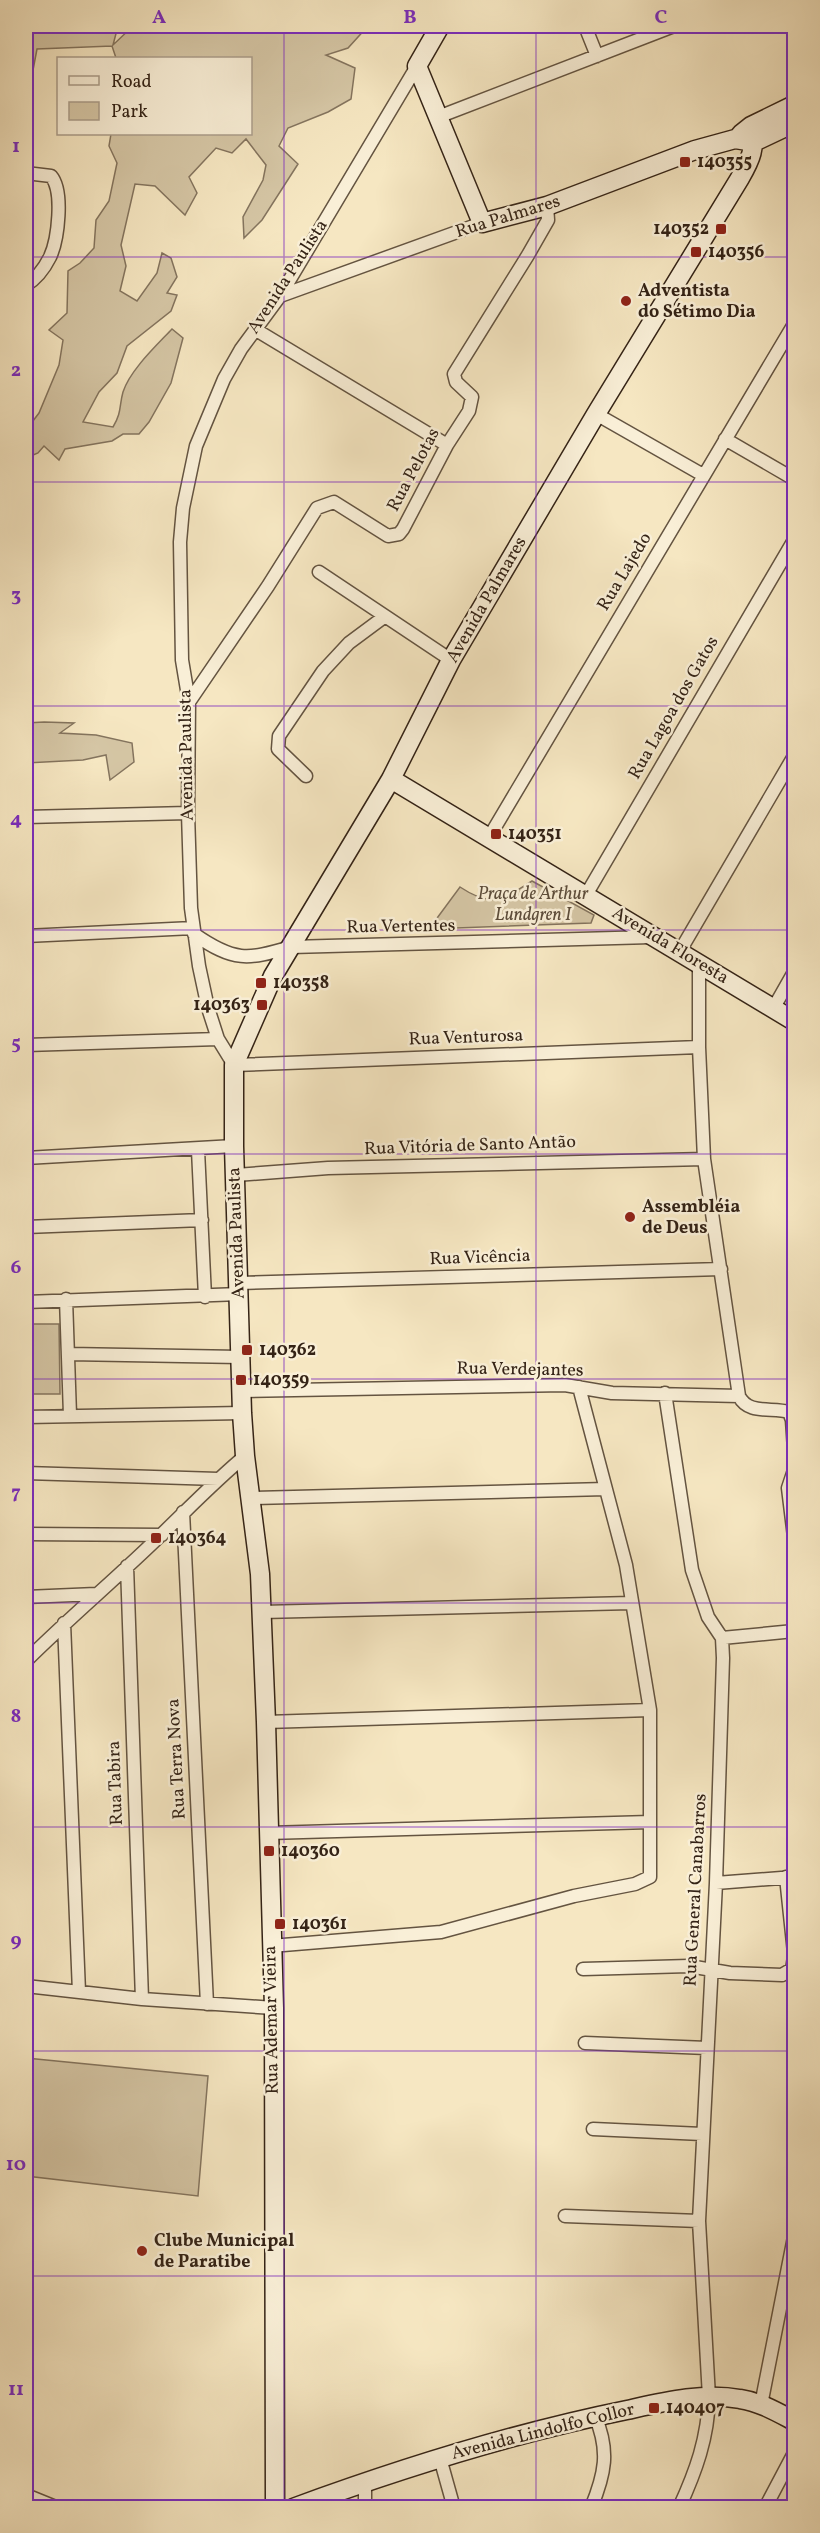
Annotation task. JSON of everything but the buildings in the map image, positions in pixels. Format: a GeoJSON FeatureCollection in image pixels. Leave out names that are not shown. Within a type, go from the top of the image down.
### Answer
{"type":"FeatureCollection","features":[{"type":"Feature","properties":{"kind":"main road","name":"Avenida Paulista"},"geometry":{"type":"LineString","coordinates":[[417,66],[440,26]]}},
{"type":"Feature","properties":{"kind":"main road"},"geometry":{"type":"LineString","coordinates":[[417,66],[482,223]]}},
{"type":"Feature","properties":{"kind":"main road"},"geometry":{"type":"LineString","coordinates":[[753,134],[795,105]]}},
{"type":"Feature","properties":{"kind":"main road"},"geometry":{"type":"LineString","coordinates":[[753,134],[795,123]]}},
{"type":"Feature","properties":{"kind":"main road","name":"Rua Palmares"},"geometry":{"type":"LineString","coordinates":[[482,223],[547,206],[695,150],[753,134]]}},
{"type":"Feature","properties":{"kind":"main road","name":"Avenida Palmares"},"geometry":{"type":"LineString","coordinates":[[234,1065],[273,976],[391,779],[451,660],[596,414],[747,166],[753,134]]}},
{"type":"Feature","properties":{"kind":"main road","name":"Avenida Floresta"},"geometry":{"type":"LineString","coordinates":[[391,779],[795,1021]]}},
{"type":"Feature","properties":{"kind":"main road","name":"Avenida Paulista"},"geometry":{"type":"LineString","coordinates":[[234,1065],[234,1146],[242,1413],[245,1456],[252,1498]]}},
{"type":"Feature","properties":{"kind":"main road","name":"Rua Ademar Vieira"},"geometry":{"type":"LineString","coordinates":[[252,1498],[262,1612],[274,2008],[275,2508]]}},
{"type":"Feature","properties":{"kind":"main road","name":"Avenida Lindolfo Collor"},"geometry":{"type":"LineString","coordinates":[[293,2508],[440,2458],[596,2416],[659,2403],[709,2397],[739,2398],[761,2404],[795,2421]]}},
{"type":"Feature","properties":{"kind":"street"},"geometry":{"type":"LineString","coordinates":[[585,26],[597,56]]}},
{"type":"Feature","properties":{"kind":"street"},"geometry":{"type":"LineString","coordinates":[[438,117],[674,26]]}},
{"type":"Feature","properties":{"kind":"street","name":"Avenida Paulista"},"geometry":{"type":"LineString","coordinates":[[234,1065],[218,1040],[208,1008],[194,931],[188,813],[189,702],[182,660],[180,542],[183,508],[196,446],[209,411],[241,349],[280,296],[417,66]]}},
{"type":"Feature","properties":{"kind":"street"},"geometry":{"type":"LineString","coordinates":[[26,172],[48,174],[54,179],[58,192],[58,217],[50,257],[35,279],[26,285]]}},
{"type":"Feature","properties":{"kind":"street","name":"Rua Pelotas"},"geometry":{"type":"LineString","coordinates":[[189,702],[268,586],[317,507],[334,502],[380,533],[388,536],[399,534],[471,403],[472,397],[456,382],[454,374],[548,220],[547,206]]}},
{"type":"Feature","properties":{"kind":"street","name":"Rua Palmares"},"geometry":{"type":"LineString","coordinates":[[280,296],[482,223]]}},
{"type":"Feature","properties":{"kind":"street","name":"Rua Lajedo"},"geometry":{"type":"LineString","coordinates":[[488,839],[795,324]]}},
{"type":"Feature","properties":{"kind":"street"},"geometry":{"type":"LineString","coordinates":[[256,330],[447,445]]}},
{"type":"Feature","properties":{"kind":"street"},"geometry":{"type":"LineString","coordinates":[[596,414],[703,475]]}},
{"type":"Feature","properties":{"kind":"street"},"geometry":{"type":"LineString","coordinates":[[725,439],[795,480]]}},
{"type":"Feature","properties":{"kind":"street","name":"Rua Lagoa dos Gatos"},"geometry":{"type":"LineString","coordinates":[[585,895],[795,540]]}},
{"type":"Feature","properties":{"kind":"street"},"geometry":{"type":"LineString","coordinates":[[319,572],[451,660]]}},
{"type":"Feature","properties":{"kind":"street"},"geometry":{"type":"LineString","coordinates":[[306,776],[278,749],[279,736],[323,671],[349,643],[384,617]]}},
{"type":"Feature","properties":{"kind":"street"},"geometry":{"type":"LineString","coordinates":[[680,951],[795,756]]}},
{"type":"Feature","properties":{"kind":"street"},"geometry":{"type":"LineString","coordinates":[[26,817],[188,813]]}},
{"type":"Feature","properties":{"kind":"street"},"geometry":{"type":"LineString","coordinates":[[26,936],[194,931]]}},
{"type":"Feature","properties":{"kind":"street","name":"Rua Vertentes"},"geometry":{"type":"LineString","coordinates":[[194,931],[222,951],[249,958],[261,957],[291,947],[653,937]]}},
{"type":"Feature","properties":{"kind":"street"},"geometry":{"type":"LineString","coordinates":[[699,964],[699,1047],[704,1159],[739,1396]]}},
{"type":"Feature","properties":{"kind":"street"},"geometry":{"type":"LineString","coordinates":[[773,1009],[795,972]]}},
{"type":"Feature","properties":{"kind":"street"},"geometry":{"type":"LineString","coordinates":[[26,1045],[218,1040]]}},
{"type":"Feature","properties":{"kind":"street","name":"Rua Venturosa"},"geometry":{"type":"LineString","coordinates":[[234,1065],[699,1047]]}},
{"type":"Feature","properties":{"kind":"street"},"geometry":{"type":"LineString","coordinates":[[26,1158],[198,1150],[234,1146]]}},
{"type":"Feature","properties":{"kind":"street"},"geometry":{"type":"LineString","coordinates":[[198,1150],[206,1297]]}},
{"type":"Feature","properties":{"kind":"street","name":"Rua Vitória de Santo Antão"},"geometry":{"type":"LineString","coordinates":[[236,1175],[328,1168],[704,1159]]}},
{"type":"Feature","properties":{"kind":"street"},"geometry":{"type":"LineString","coordinates":[[26,1227],[202,1220]]}},
{"type":"Feature","properties":{"kind":"street","name":"Rua Vicência"},"geometry":{"type":"LineString","coordinates":[[26,1302],[66,1299],[206,1297],[240,1288],[721,1269]]}},
{"type":"Feature","properties":{"kind":"street"},"geometry":{"type":"LineString","coordinates":[[66,1299],[70,1415]]}},
{"type":"Feature","properties":{"kind":"street"},"geometry":{"type":"LineString","coordinates":[[69,1354],[240,1357]]}},
{"type":"Feature","properties":{"kind":"street","name":"Rua Verdejantes"},"geometry":{"type":"LineString","coordinates":[[242,1391],[513,1386],[579,1387],[612,1393],[739,1396],[742,1402],[751,1407],[789,1412],[795,1450]]}},
{"type":"Feature","properties":{"kind":"street"},"geometry":{"type":"LineString","coordinates":[[271,1946],[441,1932],[574,1896],[635,1884],[650,1876],[650,1710],[622,1546],[579,1387]]}},
{"type":"Feature","properties":{"kind":"street"},"geometry":{"type":"LineString","coordinates":[[665,1393],[693,1570],[708,1617],[722,1638],[795,1631]]}},
{"type":"Feature","properties":{"kind":"street"},"geometry":{"type":"LineString","coordinates":[[26,1417],[242,1413]]}},
{"type":"Feature","properties":{"kind":"street"},"geometry":{"type":"LineString","coordinates":[[26,1661],[245,1456]]}},
{"type":"Feature","properties":{"kind":"street"},"geometry":{"type":"LineString","coordinates":[[794,1537],[788,1488],[795,1470]]}},
{"type":"Feature","properties":{"kind":"street"},"geometry":{"type":"LineString","coordinates":[[26,1473],[218,1479]]}},
{"type":"Feature","properties":{"kind":"street"},"geometry":{"type":"LineString","coordinates":[[252,1498],[606,1489]]}},
{"type":"Feature","properties":{"kind":"street","name":"Rua Terra Nova"},"geometry":{"type":"LineString","coordinates":[[183,1512],[207,2004]]}},
{"type":"Feature","properties":{"kind":"street"},"geometry":{"type":"LineString","coordinates":[[26,1534],[162,1535]]}},
{"type":"Feature","properties":{"kind":"street","name":"Rua Tabira"},"geometry":{"type":"LineString","coordinates":[[127,1566],[142,1999]]}},
{"type":"Feature","properties":{"kind":"street"},"geometry":{"type":"LineString","coordinates":[[26,1597],[96,1594]]}},
{"type":"Feature","properties":{"kind":"street"},"geometry":{"type":"LineString","coordinates":[[262,1612],[631,1603]]}},
{"type":"Feature","properties":{"kind":"street"},"geometry":{"type":"LineString","coordinates":[[64,1623],[79,1992]]}},
{"type":"Feature","properties":{"kind":"street","name":"Rua General Canabarros"},"geometry":{"type":"LineString","coordinates":[[679,2508],[698,2466],[708,2423],[709,2397],[699,2221],[716,1883],[723,1702],[722,1638]]}},
{"type":"Feature","properties":{"kind":"street"},"geometry":{"type":"LineString","coordinates":[[266,1722],[650,1710]]}},
{"type":"Feature","properties":{"kind":"street"},"geometry":{"type":"LineString","coordinates":[[268,1833],[650,1822]]}},
{"type":"Feature","properties":{"kind":"street"},"geometry":{"type":"LineString","coordinates":[[583,1969],[688,1966],[740,1973],[788,1973],[792,1969],[795,1955],[790,1877],[716,1883]]}},
{"type":"Feature","properties":{"kind":"street"},"geometry":{"type":"LineString","coordinates":[[26,1986],[142,1999],[274,2008]]}},
{"type":"Feature","properties":{"kind":"street"},"geometry":{"type":"LineString","coordinates":[[585,2043],[707,2048]]}},
{"type":"Feature","properties":{"kind":"street"},"geometry":{"type":"LineString","coordinates":[[593,2129],[702,2134]]}},
{"type":"Feature","properties":{"kind":"street"},"geometry":{"type":"LineString","coordinates":[[565,2216],[699,2221]]}},
{"type":"Feature","properties":{"kind":"street"},"geometry":{"type":"LineString","coordinates":[[761,2404],[795,2237]]}},
{"type":"Feature","properties":{"kind":"street"},"geometry":{"type":"LineString","coordinates":[[591,2508],[603,2477],[605,2464],[603,2439],[596,2416]]}},
{"type":"Feature","properties":{"kind":"street"},"geometry":{"type":"LineString","coordinates":[[765,2508],[795,2452]]}},
{"type":"Feature","properties":{"kind":"street"},"geometry":{"type":"LineString","coordinates":[[440,2458],[454,2508]]}},
{"type":"Feature","properties":{"kind":"street"},"geometry":{"type":"LineString","coordinates":[[364,2482],[364,2508]]}},
{"type":"Feature","properties":{"kind":"street"},"geometry":{"type":"LineString","coordinates":[[26,2495],[58,2508]]}},
{"type":"Feature","properties":{"kind":"green space"},"geometry":{"type":"Polygon","coordinates":[[[41,26],[118,26],[113,45],[133,26],[368,26],[348,48],[326,55],[355,68],[351,99],[328,112],[288,128],[279,146],[298,164],[262,220],[244,238],[243,217],[263,180],[266,165],[246,139],[232,153],[216,148],[189,177],[197,193],[185,215],[155,186],[135,184],[121,245],[126,266],[120,291],[137,301],[157,273],[162,253],[171,258],[177,277],[167,293],[177,295],[171,311],[127,346],[117,373],[99,392],[83,422],[113,427],[126,384],[144,358],[172,329],[183,338],[171,383],[149,422],[139,434],[123,434],[112,441],[65,449],[59,460],[44,446],[38,453],[26,458],[26,430],[39,413],[59,365],[63,340],[49,330],[67,313],[68,271],[80,263],[94,248],[96,220],[109,201],[117,163],[109,146],[111,135],[252,135],[252,57],[116,57],[112,46],[37,49],[26,107],[26,33],[41,26]]]}},
{"type":"Feature","properties":{"kind":"green space"},"geometry":{"type":"Polygon","coordinates":[[[26,723],[74,723],[60,733],[96,735],[132,743],[134,762],[110,780],[106,755],[83,760],[26,763],[26,723]]]}},
{"type":"Feature","properties":{"kind":"green space","name":"Praça de Arthur Lundgren I"},"geometry":{"type":"Polygon","coordinates":[[[532,881],[594,915],[591,923],[429,929],[460,887],[471,894],[490,900],[505,897],[532,881]]]}},
{"type":"Feature","properties":{"kind":"green space"},"geometry":{"type":"Polygon","coordinates":[[[26,1324],[59,1324],[60,1394],[26,1394],[26,1324]]]}},
{"type":"Feature","properties":{"kind":"green space"},"geometry":{"type":"Polygon","coordinates":[[[26,2058],[208,2076],[198,2196],[26,2176],[26,2058]]]}},
{"type":"Feature","properties":{"kind":"green space"},"geometry":{"type":"Polygon","coordinates":[[[26,2271],[33,2271],[28,2385],[26,2384],[26,2271]]]}},
{"type":"Feature","properties":{"kind":"place","name":"140355"},"geometry":{"type":"Point","coordinates":[685,162]}},
{"type":"Feature","properties":{"kind":"place","name":"140352"},"geometry":{"type":"Point","coordinates":[721,229]}},
{"type":"Feature","properties":{"kind":"place","name":"140356"},"geometry":{"type":"Point","coordinates":[696,252]}},
{"type":"Feature","properties":{"kind":"place","name":"Adventista do Sétimo Dia"},"geometry":{"type":"Point","coordinates":[626,301]}},
{"type":"Feature","properties":{"kind":"place","name":"140351"},"geometry":{"type":"Point","coordinates":[496,834]}},
{"type":"Feature","properties":{"kind":"place","name":"140358"},"geometry":{"type":"Point","coordinates":[261,983]}},
{"type":"Feature","properties":{"kind":"place","name":"140363"},"geometry":{"type":"Point","coordinates":[262,1005]}},
{"type":"Feature","properties":{"kind":"place","name":"Assembléia de Deus"},"geometry":{"type":"Point","coordinates":[630,1217]}},
{"type":"Feature","properties":{"kind":"place","name":"140362"},"geometry":{"type":"Point","coordinates":[247,1350]}},
{"type":"Feature","properties":{"kind":"place","name":"140359"},"geometry":{"type":"Point","coordinates":[241,1380]}},
{"type":"Feature","properties":{"kind":"place","name":"140364"},"geometry":{"type":"Point","coordinates":[156,1538]}},
{"type":"Feature","properties":{"kind":"place","name":"140360"},"geometry":{"type":"Point","coordinates":[269,1851]}},
{"type":"Feature","properties":{"kind":"place","name":"140361"},"geometry":{"type":"Point","coordinates":[280,1924]}},
{"type":"Feature","properties":{"kind":"place","name":"Clube Municipal de Paratibe"},"geometry":{"type":"Point","coordinates":[142,2251]}},
{"type":"Feature","properties":{"kind":"place","name":"140407"},"geometry":{"type":"Point","coordinates":[654,2408]}}]}
